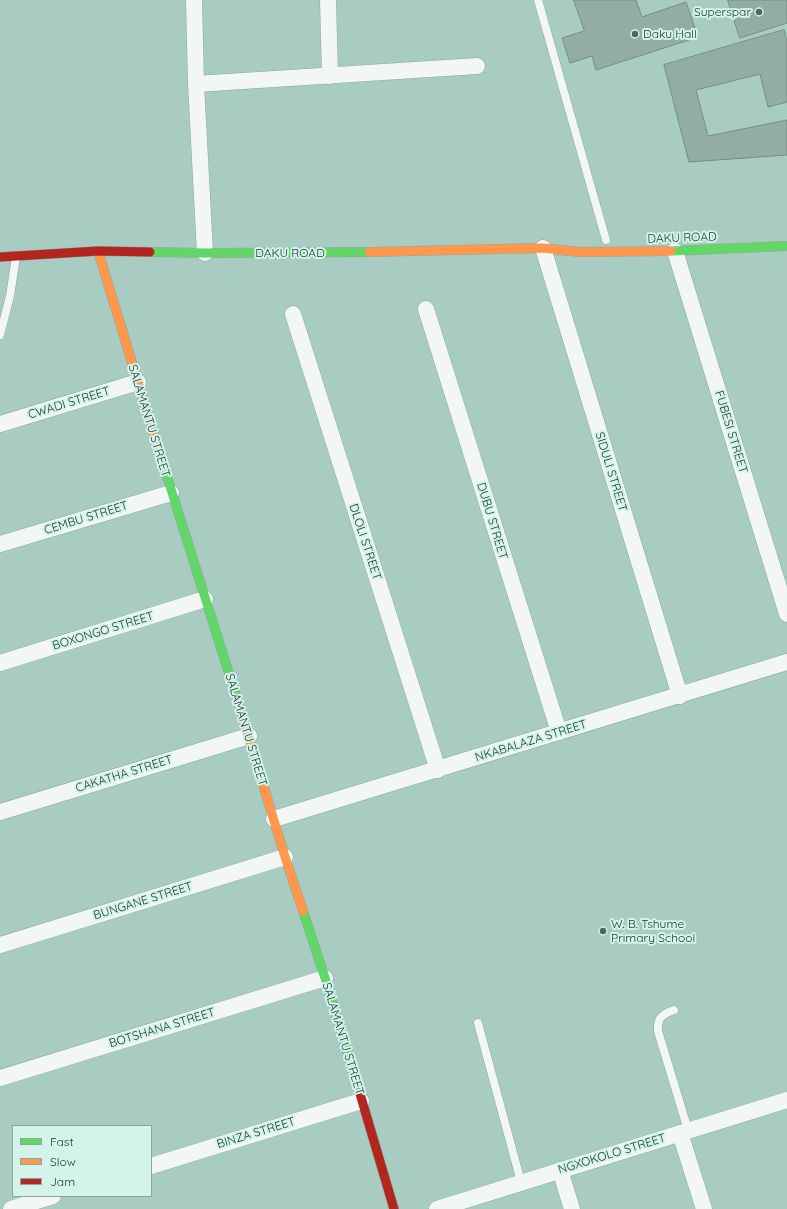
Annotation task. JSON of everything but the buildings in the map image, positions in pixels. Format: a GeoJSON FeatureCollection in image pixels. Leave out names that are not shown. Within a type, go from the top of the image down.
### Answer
{"type":"FeatureCollection","features":[{"type":"Feature","properties":{"kind":"street"},"geometry":{"type":"LineString","coordinates":[[194,0],[196,84],[205,253]]}},
{"type":"Feature","properties":{"kind":"street"},"geometry":{"type":"LineString","coordinates":[[328,0],[330,76]]}},
{"type":"Feature","properties":{"kind":"street"},"geometry":{"type":"LineString","coordinates":[[196,84],[477,66]]}},
{"type":"Feature","properties":{"kind":"street"},"geometry":{"type":"LineString","coordinates":[[579,252],[609,240]]}},
{"type":"Feature","properties":{"kind":"street","name":"DAKU ROAD"},"geometry":{"type":"LineString","coordinates":[[0,257],[98,251],[205,253],[376,252],[543,248],[579,252],[675,251],[787,246]]}},
{"type":"Feature","properties":{"kind":"street","name":"SIDULI STREET"},"geometry":{"type":"LineString","coordinates":[[543,248],[680,696]]}},
{"type":"Feature","properties":{"kind":"street","name":"SALAMANTU STREET"},"geometry":{"type":"LineString","coordinates":[[98,251],[171,493],[249,736],[285,857],[325,978],[394,1209]]}},
{"type":"Feature","properties":{"kind":"street","name":"FUBESI STREET"},"geometry":{"type":"LineString","coordinates":[[675,251],[787,614]]}},
{"type":"Feature","properties":{"kind":"street","name":"DUBU STREET"},"geometry":{"type":"LineString","coordinates":[[426,309],[559,732]]}},
{"type":"Feature","properties":{"kind":"street","name":"DLOLI STREET"},"geometry":{"type":"LineString","coordinates":[[293,314],[438,770]]}},
{"type":"Feature","properties":{"kind":"street","name":"CWADI STREET"},"geometry":{"type":"LineString","coordinates":[[0,424],[138,382]]}},
{"type":"Feature","properties":{"kind":"street","name":"CEMBU STREET"},"geometry":{"type":"LineString","coordinates":[[0,544],[171,493]]}},
{"type":"Feature","properties":{"kind":"street","name":"BOXONGO STREET"},"geometry":{"type":"LineString","coordinates":[[0,663],[205,599]]}},
{"type":"Feature","properties":{"kind":"street","name":"NKABALAZA STREET"},"geometry":{"type":"LineString","coordinates":[[274,819],[787,662]]}},
{"type":"Feature","properties":{"kind":"street","name":"CAKATHA STREET"},"geometry":{"type":"LineString","coordinates":[[0,812],[249,736]]}},
{"type":"Feature","properties":{"kind":"street","name":"BUNGANE STREET"},"geometry":{"type":"LineString","coordinates":[[0,945],[285,857]]}},
{"type":"Feature","properties":{"kind":"street","name":"BOTSHANA STREET"},"geometry":{"type":"LineString","coordinates":[[0,1078],[325,978]]}},
{"type":"Feature","properties":{"kind":"street","name":"NGXOKOLO STREET"},"geometry":{"type":"LineString","coordinates":[[436,1209],[787,1100]]}},
{"type":"Feature","properties":{"kind":"street","name":"BINZA STREET"},"geometry":{"type":"LineString","coordinates":[[152,1166],[361,1101]]}},
{"type":"Feature","properties":{"kind":"street"},"geometry":{"type":"LineString","coordinates":[[684,1131],[704,1209]]}},
{"type":"Feature","properties":{"kind":"street"},"geometry":{"type":"LineString","coordinates":[[560,1170],[572,1209]]}},
{"type":"Feature","properties":{"kind":"street"},"geometry":{"type":"LineString","coordinates":[[10,1209],[50,1197]]}},
{"type":"Feature","properties":{"kind":"lane"},"geometry":{"type":"LineString","coordinates":[[538,0],[609,240]]}},
{"type":"Feature","properties":{"kind":"lane"},"geometry":{"type":"LineString","coordinates":[[0,334],[10,296],[16,256]]}},
{"type":"Feature","properties":{"kind":"lane"},"geometry":{"type":"LineString","coordinates":[[674,1010],[662,1015],[659,1018],[658,1031],[684,1131]]}},
{"type":"Feature","properties":{"kind":"lane"},"geometry":{"type":"LineString","coordinates":[[478,1022],[521,1182]]}},
{"type":"Feature","properties":{"kind":"traffic: fast"},"geometry":{"type":"LineString","coordinates":[[671,251],[787,246]]}},
{"type":"Feature","properties":{"kind":"traffic: fast"},"geometry":{"type":"LineString","coordinates":[[150,252],[369,252]]}},
{"type":"Feature","properties":{"kind":"traffic: fast"},"geometry":{"type":"LineString","coordinates":[[158,448],[237,699]]}},
{"type":"Feature","properties":{"kind":"traffic: fast"},"geometry":{"type":"LineString","coordinates":[[303,911],[358,1087]]}},
{"type":"Feature","properties":{"kind":"traffic: slow"},"geometry":{"type":"LineString","coordinates":[[369,252],[543,248],[579,252],[671,251]]}},
{"type":"Feature","properties":{"kind":"traffic: slow"},"geometry":{"type":"LineString","coordinates":[[98,251],[158,448]]}},
{"type":"Feature","properties":{"kind":"traffic: slow"},"geometry":{"type":"LineString","coordinates":[[237,699],[303,911]]}},
{"type":"Feature","properties":{"kind":"traffic: jam"},"geometry":{"type":"LineString","coordinates":[[0,257],[98,251],[150,252]]}},
{"type":"Feature","properties":{"kind":"traffic: jam"},"geometry":{"type":"LineString","coordinates":[[358,1087],[394,1209]]}},
{"type":"Feature","properties":{"kind":"place","name":"Superspar"},"geometry":{"type":"Point","coordinates":[759,12]}},
{"type":"Feature","properties":{"kind":"place","name":"Daku Hall"},"geometry":{"type":"Point","coordinates":[635,34]}},
{"type":"Feature","properties":{"kind":"place","name":"W. B. Tshume Primary School"},"geometry":{"type":"Point","coordinates":[603,931]}}]}
